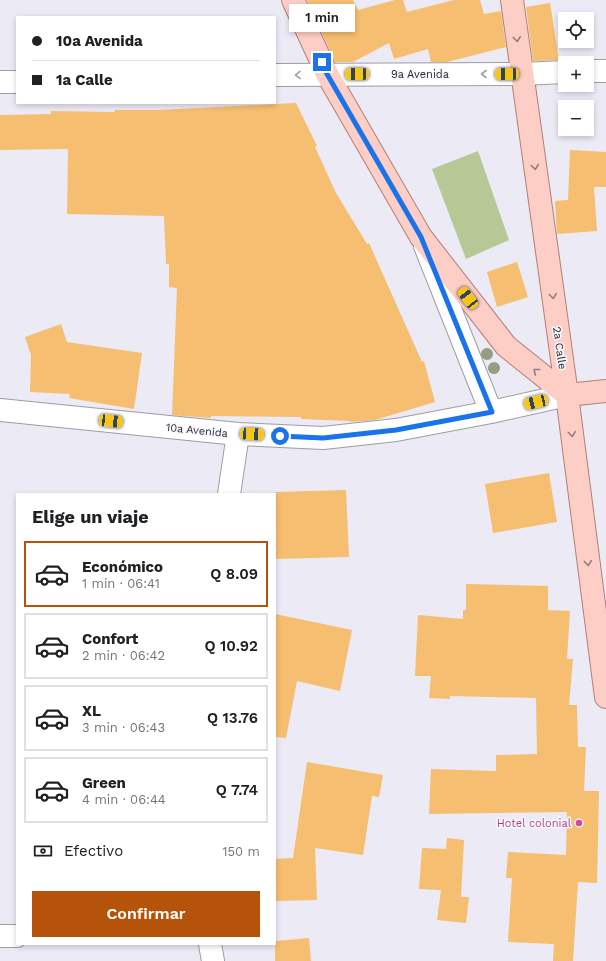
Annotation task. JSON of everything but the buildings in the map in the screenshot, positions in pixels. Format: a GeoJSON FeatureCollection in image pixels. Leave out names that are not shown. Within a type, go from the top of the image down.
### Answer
{"type":"FeatureCollection","features":[{"type":"Feature","properties":{"kind":"main road"},"geometry":{"type":"LineString","coordinates":[[294,0],[327,74],[421,237],[506,346],[567,395]]}},
{"type":"Feature","properties":{"kind":"main road","name":"2a Calle"},"geometry":{"type":"LineString","coordinates":[[512,0],[567,395],[606,697]]}},
{"type":"Feature","properties":{"kind":"main road","name":"10a Avenida"},"geometry":{"type":"LineString","coordinates":[[567,395],[606,390]]}},
{"type":"Feature","properties":{"kind":"street"},"geometry":{"type":"LineString","coordinates":[[594,71],[606,70]]}},
{"type":"Feature","properties":{"kind":"street","name":"9a Avenida"},"geometry":{"type":"LineString","coordinates":[[276,75],[522,74],[558,72]]}},
{"type":"Feature","properties":{"kind":"street"},"geometry":{"type":"LineString","coordinates":[[0,82],[16,82]]}},
{"type":"Feature","properties":{"kind":"street"},"geometry":{"type":"LineString","coordinates":[[421,237],[492,412]]}},
{"type":"Feature","properties":{"kind":"street","name":"10a Avenida"},"geometry":{"type":"LineString","coordinates":[[0,410],[238,434],[323,438],[396,430],[492,412],[567,395]]}},
{"type":"Feature","properties":{"kind":"street"},"geometry":{"type":"LineString","coordinates":[[229,493],[238,434]]}},
{"type":"Feature","properties":{"kind":"street"},"geometry":{"type":"LineString","coordinates":[[0,936],[16,936]]}},
{"type":"Feature","properties":{"kind":"street"},"geometry":{"type":"LineString","coordinates":[[210,945],[213,961]]}},
{"type":"Feature","properties":{"kind":"green space"},"geometry":{"type":"Polygon","coordinates":[[[478,151],[509,240],[466,259],[432,169],[478,151]]]}},
{"type":"Feature","properties":{"kind":"place","name":"Hotel colonial"},"geometry":{"type":"Point","coordinates":[579,823]}},
{"type":"Feature","properties":{"kind":"route"},"geometry":{"type":"LineString","coordinates":[[280,436],[323,438],[396,430],[492,412],[421,237],[327,74],[322,62]]}}]}
